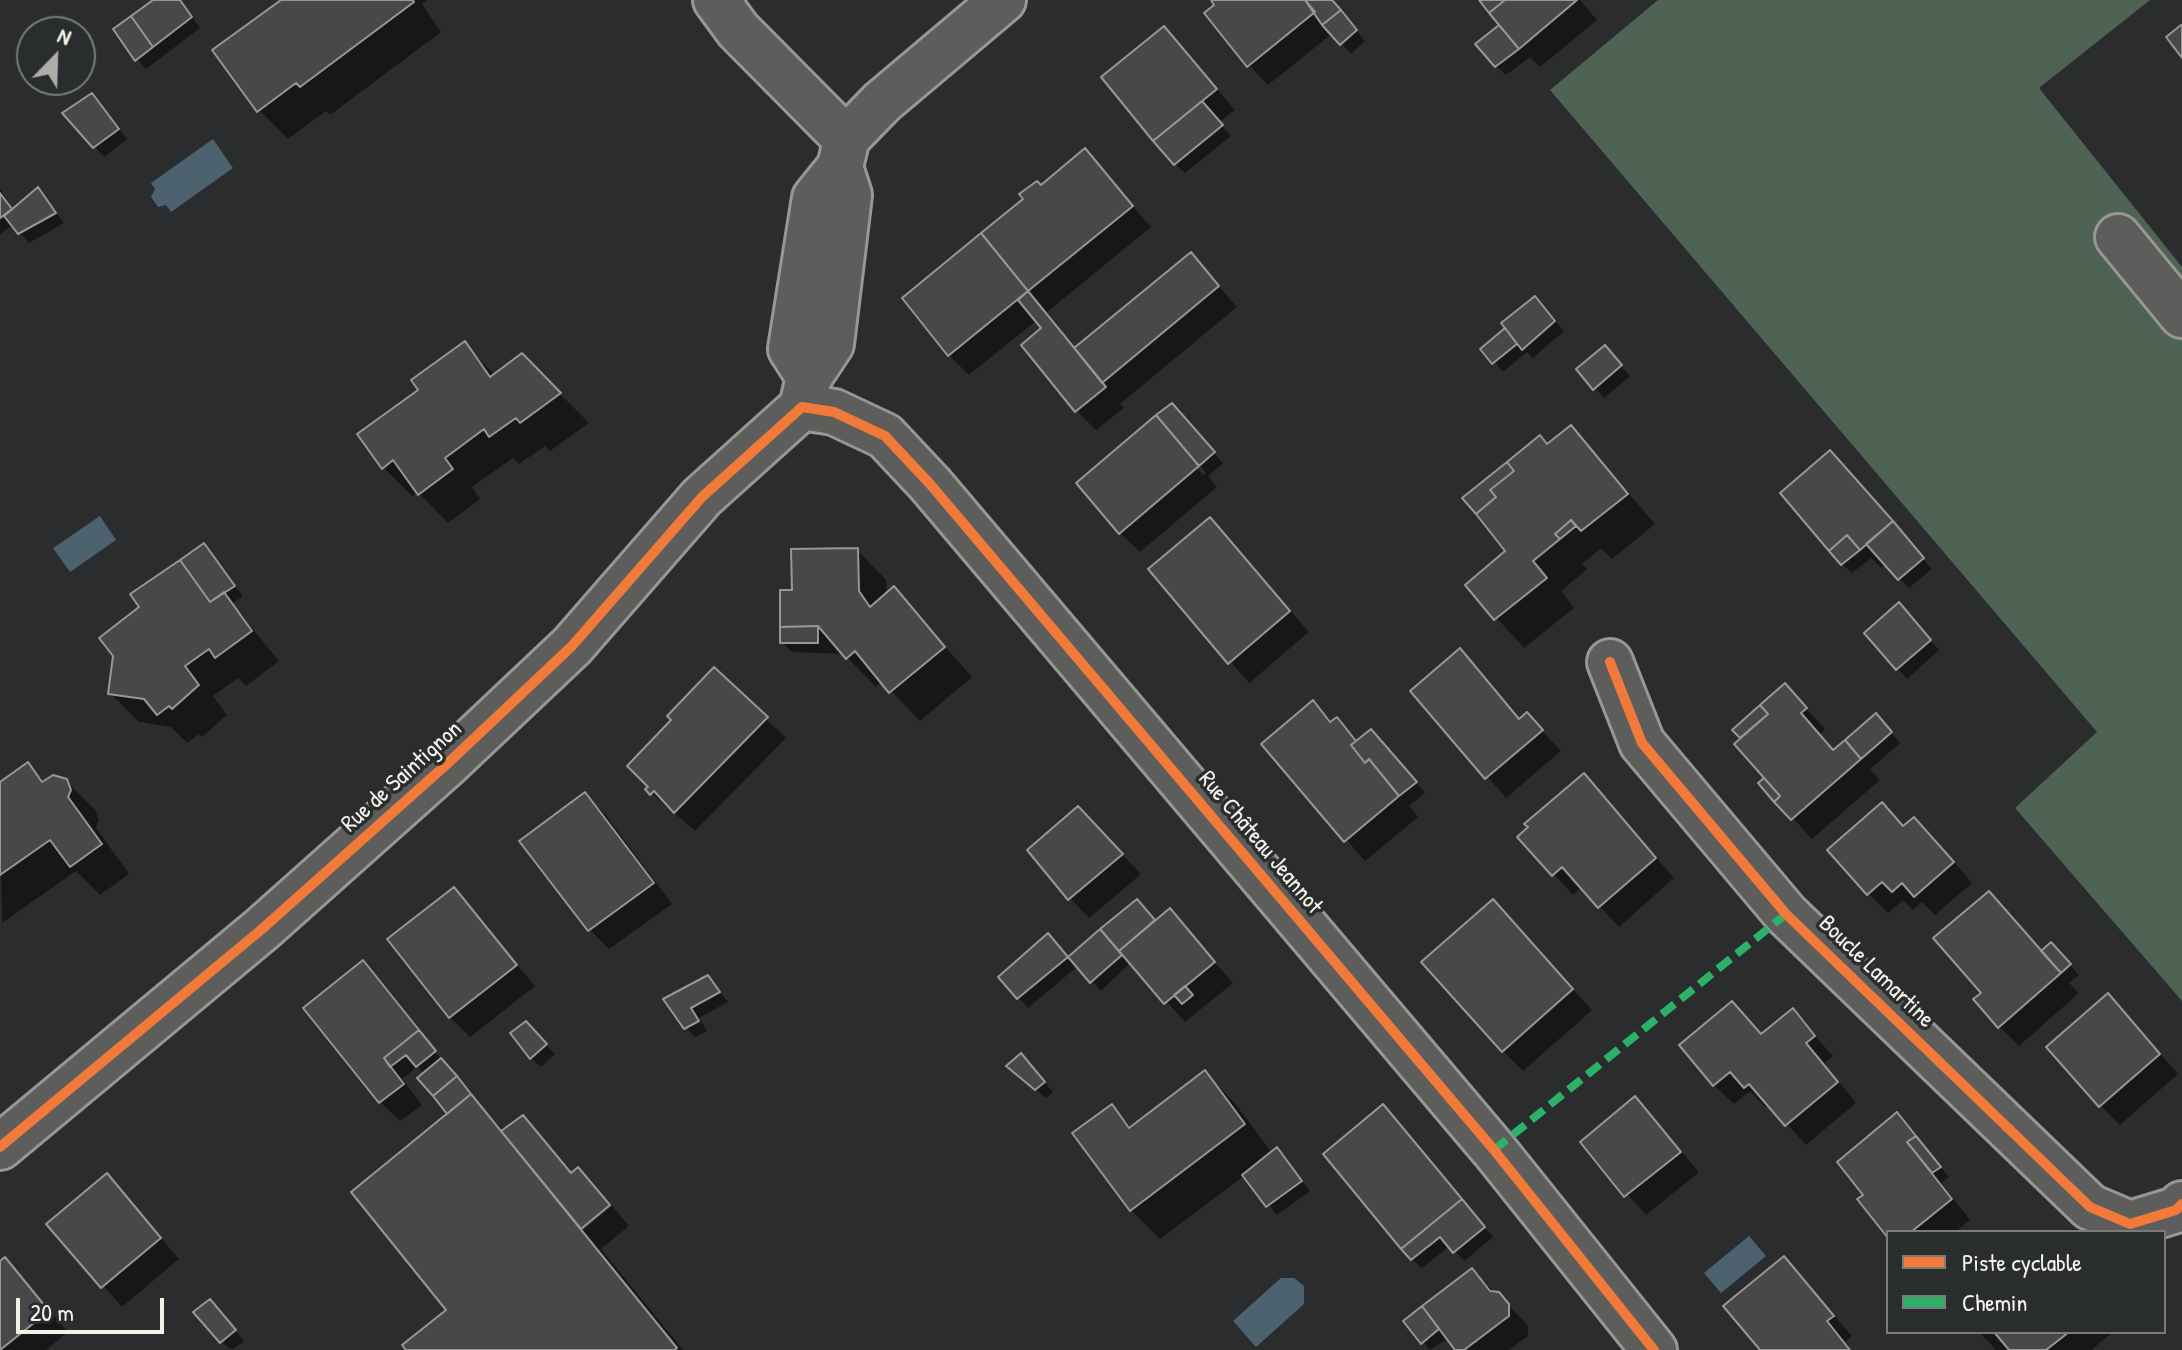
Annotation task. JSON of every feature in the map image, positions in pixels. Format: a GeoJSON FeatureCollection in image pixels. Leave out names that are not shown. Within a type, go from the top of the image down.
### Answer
{"type":"FeatureCollection","features":[{"type":"Feature","properties":{"kind":"street"},"geometry":{"type":"LineString","coordinates":[[716,0],[843,153],[882,102],[1003,0]]}},
{"type":"Feature","properties":{"kind":"street","name":"Rue de Saintignon"},"geometry":{"type":"LineString","coordinates":[[0,1147],[262,929],[447,764],[572,646],[702,497],[806,392],[831,344],[849,195],[843,153]]}},
{"type":"Feature","properties":{"kind":"street"},"geometry":{"type":"LineString","coordinates":[[2118,237],[2182,315]]}},
{"type":"Feature","properties":{"kind":"street","name":"Rue Château Jeannot"},"geometry":{"type":"LineString","coordinates":[[806,392],[834,412],[885,436],[930,484],[1494,1150],[1654,1350]]}},
{"type":"Feature","properties":{"kind":"street","name":"Boucle Lamartine"},"geometry":{"type":"LineString","coordinates":[[1610,662],[1642,743],[1786,914],[2090,1207],[2130,1224],[2176,1210],[2182,1204]]}},
{"type":"Feature","properties":{"kind":"green space"},"geometry":{"type":"Polygon","coordinates":[[[1658,0],[2150,0],[2039,88],[2182,267],[2182,1001],[2015,808],[2097,732],[1550,90],[1658,0]]]}},
{"type":"Feature","properties":{"kind":"water"},"geometry":{"type":"Polygon","coordinates":[[[213,139],[233,168],[171,212],[166,205],[158,207],[151,197],[155,189],[151,183],[213,139]]]}},
{"type":"Feature","properties":{"kind":"water"},"geometry":{"type":"Polygon","coordinates":[[[100,516],[116,540],[70,572],[53,548],[100,516]]]}},
{"type":"Feature","properties":{"kind":"water"},"geometry":{"type":"Polygon","coordinates":[[[1749,1236],[1766,1256],[1721,1293],[1704,1273],[1749,1236]]]}},
{"type":"Feature","properties":{"kind":"water"},"geometry":{"type":"Polygon","coordinates":[[[1281,1278],[1294,1278],[1304,1286],[1304,1304],[1256,1347],[1233,1321],[1281,1278]]]}},
{"type":"Feature","properties":{"kind":"building"},"geometry":{"type":"Polygon","coordinates":[[[153,0],[180,0],[192,17],[153,47],[131,16],[153,0]]]}},
{"type":"Feature","properties":{"kind":"building"},"geometry":{"type":"Polygon","coordinates":[[[281,0],[414,2],[300,87],[296,83],[257,112],[212,50],[281,0]]]}},
{"type":"Feature","properties":{"kind":"building"},"geometry":{"type":"Polygon","coordinates":[[[1211,0],[1305,0],[1315,12],[1247,67],[1204,13],[1214,5],[1211,0]]]}},
{"type":"Feature","properties":{"kind":"building"},"geometry":{"type":"Polygon","coordinates":[[[1305,0],[1332,0],[1341,10],[1322,25],[1305,0]]]}},
{"type":"Feature","properties":{"kind":"building"},"geometry":{"type":"Polygon","coordinates":[[[1479,0],[1505,0],[1489,13],[1479,0]]]}},
{"type":"Feature","properties":{"kind":"building"},"geometry":{"type":"Polygon","coordinates":[[[1505,0],[1577,0],[1519,49],[1489,13],[1505,0]]]}},
{"type":"Feature","properties":{"kind":"building"},"geometry":{"type":"Polygon","coordinates":[[[1341,10],[1357,30],[1340,45],[1322,25],[1341,10]]]}},
{"type":"Feature","properties":{"kind":"building"},"geometry":{"type":"Polygon","coordinates":[[[131,16],[153,47],[135,61],[113,29],[131,16]]]}},
{"type":"Feature","properties":{"kind":"building"},"geometry":{"type":"Polygon","coordinates":[[[1499,25],[1519,49],[1495,67],[1475,44],[1499,25]]]}},
{"type":"Feature","properties":{"kind":"building"},"geometry":{"type":"Polygon","coordinates":[[[1164,26],[1217,89],[1153,141],[1101,77],[1164,26]]]}},
{"type":"Feature","properties":{"kind":"building"},"geometry":{"type":"Polygon","coordinates":[[[2182,26],[2182,58],[2166,37],[2182,26]]]}},
{"type":"Feature","properties":{"kind":"building"},"geometry":{"type":"Polygon","coordinates":[[[88,96],[94,96],[119,129],[93,148],[62,113],[88,96]]]}},
{"type":"Feature","properties":{"kind":"building"},"geometry":{"type":"Polygon","coordinates":[[[1202,101],[1223,125],[1174,165],[1153,141],[1202,101]]]}},
{"type":"Feature","properties":{"kind":"building"},"geometry":{"type":"Polygon","coordinates":[[[1085,148],[1133,206],[1028,291],[981,233],[1023,199],[1019,194],[1037,181],[1041,185],[1085,148]]]}},
{"type":"Feature","properties":{"kind":"building"},"geometry":{"type":"Polygon","coordinates":[[[38,187],[56,213],[18,234],[4,216],[38,187]]]}},
{"type":"Feature","properties":{"kind":"building"},"geometry":{"type":"Polygon","coordinates":[[[0,193],[12,209],[0,218],[0,193]]]}},
{"type":"Feature","properties":{"kind":"building"},"geometry":{"type":"Polygon","coordinates":[[[981,233],[1028,291],[948,356],[902,298],[981,233]]]}},
{"type":"Feature","properties":{"kind":"building"},"geometry":{"type":"Polygon","coordinates":[[[1191,252],[1219,286],[1102,383],[1074,348],[1191,252]]]}},
{"type":"Feature","properties":{"kind":"building"},"geometry":{"type":"Polygon","coordinates":[[[1028,291],[1106,387],[1075,412],[1021,345],[1041,328],[1018,300],[1028,291]]]}},
{"type":"Feature","properties":{"kind":"building"},"geometry":{"type":"Polygon","coordinates":[[[1535,296],[1555,321],[1522,350],[1501,323],[1535,296]]]}},
{"type":"Feature","properties":{"kind":"building"},"geometry":{"type":"Polygon","coordinates":[[[1505,328],[1517,344],[1492,364],[1480,349],[1505,328]]]}},
{"type":"Feature","properties":{"kind":"building"},"geometry":{"type":"Polygon","coordinates":[[[465,341],[490,377],[522,353],[561,393],[520,423],[516,418],[489,437],[484,429],[445,458],[453,469],[418,495],[393,460],[382,469],[357,434],[418,390],[411,380],[465,341]]]}},
{"type":"Feature","properties":{"kind":"building"},"geometry":{"type":"Polygon","coordinates":[[[1605,345],[1622,365],[1593,390],[1576,369],[1605,345]]]}},
{"type":"Feature","properties":{"kind":"building"},"geometry":{"type":"Polygon","coordinates":[[[1172,403],[1215,452],[1199,466],[1156,415],[1172,403]]]}},
{"type":"Feature","properties":{"kind":"building"},"geometry":{"type":"Polygon","coordinates":[[[1156,415],[1199,466],[1119,534],[1076,483],[1156,415]]]}},
{"type":"Feature","properties":{"kind":"building"},"geometry":{"type":"Polygon","coordinates":[[[1571,425],[1628,494],[1581,531],[1571,520],[1555,534],[1560,539],[1533,561],[1547,578],[1494,620],[1465,585],[1505,551],[1476,514],[1496,497],[1490,490],[1514,471],[1507,462],[1540,435],[1547,444],[1571,425]]]}},
{"type":"Feature","properties":{"kind":"building"},"geometry":{"type":"Polygon","coordinates":[[[1830,450],[1893,521],[1860,550],[1847,535],[1829,551],[1780,493],[1830,450]]]}},
{"type":"Feature","properties":{"kind":"building"},"geometry":{"type":"Polygon","coordinates":[[[1507,462],[1514,471],[1490,490],[1496,497],[1476,514],[1462,498],[1507,462]]]}},
{"type":"Feature","properties":{"kind":"building"},"geometry":{"type":"Polygon","coordinates":[[[1210,517],[1290,611],[1228,664],[1148,569],[1210,517]]]}},
{"type":"Feature","properties":{"kind":"building"},"geometry":{"type":"Polygon","coordinates":[[[1571,520],[1576,526],[1560,539],[1555,534],[1571,520]]]}},
{"type":"Feature","properties":{"kind":"building"},"geometry":{"type":"Polygon","coordinates":[[[1893,521],[1924,558],[1898,580],[1866,544],[1893,521]]]}},
{"type":"Feature","properties":{"kind":"building"},"geometry":{"type":"Polygon","coordinates":[[[1847,535],[1860,550],[1841,565],[1829,551],[1847,535]]]}},
{"type":"Feature","properties":{"kind":"building"},"geometry":{"type":"Polygon","coordinates":[[[204,543],[235,586],[210,602],[180,560],[204,543]]]}},
{"type":"Feature","properties":{"kind":"building"},"geometry":{"type":"Polygon","coordinates":[[[858,548],[859,591],[870,607],[894,586],[945,647],[889,693],[855,651],[846,659],[818,626],[780,627],[780,590],[792,590],[791,549],[858,548]]]}},
{"type":"Feature","properties":{"kind":"building"},"geometry":{"type":"Polygon","coordinates":[[[180,560],[210,602],[224,592],[252,631],[215,658],[209,649],[185,666],[199,685],[172,709],[169,706],[157,715],[144,699],[108,694],[113,656],[99,638],[139,607],[130,594],[180,560]]]}},
{"type":"Feature","properties":{"kind":"building"},"geometry":{"type":"Polygon","coordinates":[[[1899,602],[1931,640],[1896,670],[1864,633],[1899,602]]]}},
{"type":"Feature","properties":{"kind":"building"},"geometry":{"type":"Polygon","coordinates":[[[818,626],[818,643],[780,643],[780,627],[818,626]]]}},
{"type":"Feature","properties":{"kind":"building"},"geometry":{"type":"Polygon","coordinates":[[[1460,648],[1519,719],[1527,712],[1543,730],[1485,779],[1410,691],[1460,648]]]}},
{"type":"Feature","properties":{"kind":"building"},"geometry":{"type":"Polygon","coordinates":[[[714,667],[768,717],[674,813],[654,791],[650,795],[645,789],[648,787],[627,766],[671,720],[667,716],[714,667]]]}},
{"type":"Feature","properties":{"kind":"building"},"geometry":{"type":"Polygon","coordinates":[[[1785,683],[1807,708],[1801,713],[1833,750],[1845,740],[1861,759],[1791,820],[1774,802],[1780,796],[1734,744],[1768,714],[1760,705],[1785,683]]]}},
{"type":"Feature","properties":{"kind":"building"},"geometry":{"type":"Polygon","coordinates":[[[1313,700],[1330,722],[1337,717],[1356,741],[1351,745],[1365,763],[1369,759],[1399,796],[1344,842],[1261,744],[1313,700]]]}},
{"type":"Feature","properties":{"kind":"building"},"geometry":{"type":"Polygon","coordinates":[[[1760,705],[1768,714],[1740,738],[1732,730],[1760,705]]]}},
{"type":"Feature","properties":{"kind":"building"},"geometry":{"type":"Polygon","coordinates":[[[1876,713],[1892,732],[1861,759],[1845,740],[1876,713]]]}},
{"type":"Feature","properties":{"kind":"building"},"geometry":{"type":"Polygon","coordinates":[[[1371,729],[1417,782],[1399,796],[1369,759],[1365,763],[1351,745],[1371,729]]]}},
{"type":"Feature","properties":{"kind":"building"},"geometry":{"type":"Polygon","coordinates":[[[28,762],[42,782],[53,775],[67,779],[71,790],[68,797],[102,844],[70,867],[50,840],[0,875],[0,782],[28,762]]]}},
{"type":"Feature","properties":{"kind":"building"},"geometry":{"type":"Polygon","coordinates":[[[1584,773],[1656,858],[1598,908],[1562,867],[1552,876],[1517,837],[1528,827],[1524,824],[1584,773]]]}},
{"type":"Feature","properties":{"kind":"building"},"geometry":{"type":"Polygon","coordinates":[[[1764,778],[1780,796],[1774,802],[1758,783],[1764,778]]]}},
{"type":"Feature","properties":{"kind":"building"},"geometry":{"type":"Polygon","coordinates":[[[585,792],[654,883],[588,931],[519,841],[585,792]]]}},
{"type":"Feature","properties":{"kind":"building"},"geometry":{"type":"Polygon","coordinates":[[[1882,802],[1903,826],[1914,817],[1954,862],[1914,897],[1902,883],[1892,892],[1882,882],[1867,895],[1827,850],[1882,802]]]}},
{"type":"Feature","properties":{"kind":"building"},"geometry":{"type":"Polygon","coordinates":[[[1078,806],[1123,854],[1068,900],[1027,850],[1078,806]]]}},
{"type":"Feature","properties":{"kind":"building"},"geometry":{"type":"Polygon","coordinates":[[[454,887],[517,965],[449,1018],[387,939],[454,887]]]}},
{"type":"Feature","properties":{"kind":"building"},"geometry":{"type":"Polygon","coordinates":[[[1989,891],[2061,973],[1998,1028],[1973,999],[1981,993],[1933,938],[1989,891]]]}},
{"type":"Feature","properties":{"kind":"building"},"geometry":{"type":"Polygon","coordinates":[[[1137,899],[1155,920],[1119,951],[1100,929],[1137,899]]]}},
{"type":"Feature","properties":{"kind":"building"},"geometry":{"type":"Polygon","coordinates":[[[1493,899],[1573,989],[1502,1052],[1421,962],[1493,899]]]}},
{"type":"Feature","properties":{"kind":"building"},"geometry":{"type":"Polygon","coordinates":[[[1170,908],[1215,962],[1164,1004],[1119,951],[1170,908]]]}},
{"type":"Feature","properties":{"kind":"building"},"geometry":{"type":"Polygon","coordinates":[[[1100,929],[1122,955],[1090,983],[1068,957],[1100,929]]]}},
{"type":"Feature","properties":{"kind":"building"},"geometry":{"type":"Polygon","coordinates":[[[1048,933],[1068,957],[1017,999],[998,977],[1048,933]]]}},
{"type":"Feature","properties":{"kind":"building"},"geometry":{"type":"Polygon","coordinates":[[[2051,942],[2071,964],[2061,973],[2041,951],[2051,942]]]}},
{"type":"Feature","properties":{"kind":"building"},"geometry":{"type":"Polygon","coordinates":[[[363,960],[419,1030],[384,1058],[404,1084],[379,1103],[303,1008],[363,960]]]}},
{"type":"Feature","properties":{"kind":"building"},"geometry":{"type":"Polygon","coordinates":[[[708,975],[720,992],[691,1008],[699,1021],[684,1029],[663,999],[708,975]]]}},
{"type":"Feature","properties":{"kind":"building"},"geometry":{"type":"Polygon","coordinates":[[[1185,986],[1193,995],[1182,1004],[1174,995],[1185,986]]]}},
{"type":"Feature","properties":{"kind":"building"},"geometry":{"type":"Polygon","coordinates":[[[2108,993],[2160,1054],[2099,1107],[2046,1047],[2108,993]]]}},
{"type":"Feature","properties":{"kind":"building"},"geometry":{"type":"Polygon","coordinates":[[[1732,1001],[1761,1034],[1793,1008],[1815,1036],[1806,1043],[1838,1082],[1785,1126],[1749,1084],[1744,1088],[1730,1072],[1713,1086],[1679,1045],[1732,1001]]]}},
{"type":"Feature","properties":{"kind":"building"},"geometry":{"type":"Polygon","coordinates":[[[526,1021],[547,1044],[530,1059],[510,1033],[526,1021]]]}},
{"type":"Feature","properties":{"kind":"building"},"geometry":{"type":"Polygon","coordinates":[[[419,1030],[436,1051],[416,1067],[406,1055],[390,1067],[384,1058],[419,1030]]]}},
{"type":"Feature","properties":{"kind":"building"},"geometry":{"type":"Polygon","coordinates":[[[1021,1053],[1045,1082],[1035,1090],[1006,1066],[1021,1053]]]}},
{"type":"Feature","properties":{"kind":"building"},"geometry":{"type":"Polygon","coordinates":[[[441,1058],[457,1076],[433,1096],[417,1078],[441,1058]]]}},
{"type":"Feature","properties":{"kind":"building"},"geometry":{"type":"Polygon","coordinates":[[[1205,1070],[1245,1124],[1130,1211],[1072,1133],[1112,1104],[1129,1128],[1205,1070]]]}},
{"type":"Feature","properties":{"kind":"building"},"geometry":{"type":"Polygon","coordinates":[[[457,1076],[471,1094],[447,1114],[433,1096],[457,1076]]]}},
{"type":"Feature","properties":{"kind":"building"},"geometry":{"type":"Polygon","coordinates":[[[471,1094],[677,1348],[675,1350],[406,1350],[402,1345],[446,1310],[351,1192],[471,1094]]]}},
{"type":"Feature","properties":{"kind":"building"},"geometry":{"type":"Polygon","coordinates":[[[1635,1096],[1681,1152],[1624,1197],[1580,1142],[1635,1096]]]}},
{"type":"Feature","properties":{"kind":"building"},"geometry":{"type":"Polygon","coordinates":[[[1383,1104],[1462,1199],[1401,1249],[1323,1154],[1383,1104]]]}},
{"type":"Feature","properties":{"kind":"building"},"geometry":{"type":"Polygon","coordinates":[[[1897,1112],[1916,1136],[1907,1142],[1952,1199],[1913,1230],[1886,1230],[1886,1235],[1857,1199],[1863,1195],[1837,1162],[1897,1112]]]}},
{"type":"Feature","properties":{"kind":"building"},"geometry":{"type":"Polygon","coordinates":[[[523,1115],[571,1173],[578,1167],[610,1205],[581,1229],[501,1131],[523,1115]]]}},
{"type":"Feature","properties":{"kind":"building"},"geometry":{"type":"Polygon","coordinates":[[[1916,1136],[1941,1167],[1932,1173],[1907,1142],[1916,1136]]]}},
{"type":"Feature","properties":{"kind":"building"},"geometry":{"type":"Polygon","coordinates":[[[1277,1147],[1302,1181],[1266,1207],[1242,1175],[1277,1147]]]}},
{"type":"Feature","properties":{"kind":"building"},"geometry":{"type":"Polygon","coordinates":[[[107,1173],[161,1238],[101,1288],[46,1224],[107,1173]]]}},
{"type":"Feature","properties":{"kind":"building"},"geometry":{"type":"Polygon","coordinates":[[[1462,1199],[1485,1227],[1453,1253],[1440,1237],[1411,1260],[1401,1249],[1462,1199]]]}},
{"type":"Feature","properties":{"kind":"building"},"geometry":{"type":"Polygon","coordinates":[[[1784,1256],[1834,1316],[1827,1321],[1850,1350],[1760,1350],[1723,1306],[1784,1256]]]}},
{"type":"Feature","properties":{"kind":"building"},"geometry":{"type":"Polygon","coordinates":[[[5,1257],[49,1311],[0,1350],[0,1261],[5,1257]]]}},
{"type":"Feature","properties":{"kind":"building"},"geometry":{"type":"Polygon","coordinates":[[[1472,1268],[1490,1291],[1499,1292],[1509,1304],[1509,1316],[1464,1350],[1455,1350],[1422,1306],[1472,1268]]]}},
{"type":"Feature","properties":{"kind":"building"},"geometry":{"type":"Polygon","coordinates":[[[210,1299],[236,1330],[220,1343],[193,1312],[210,1299]]]}},
{"type":"Feature","properties":{"kind":"building"},"geometry":{"type":"Polygon","coordinates":[[[1422,1306],[1439,1329],[1421,1344],[1403,1321],[1422,1306]]]}},
{"type":"Feature","properties":{"kind":"building"},"geometry":{"type":"Polygon","coordinates":[[[1996,1334],[2066,1334],[2046,1350],[2009,1350],[1996,1334]]]}},
{"type":"Feature","properties":{"kind":"marked path"},"geometry":{"type":"LineString","coordinates":[[1494,1150],[1786,914]]}},
{"type":"Feature","properties":{"kind":"cycle path"},"geometry":{"type":"LineString","coordinates":[[0,1147],[262,929],[447,764],[572,646],[702,497],[802,407],[834,412],[885,436],[930,484],[1494,1150],[1654,1350]]}},
{"type":"Feature","properties":{"kind":"cycle path"},"geometry":{"type":"LineString","coordinates":[[1610,662],[1642,743],[1786,914],[2090,1207],[2130,1224],[2176,1210],[2182,1204]]}}]}
